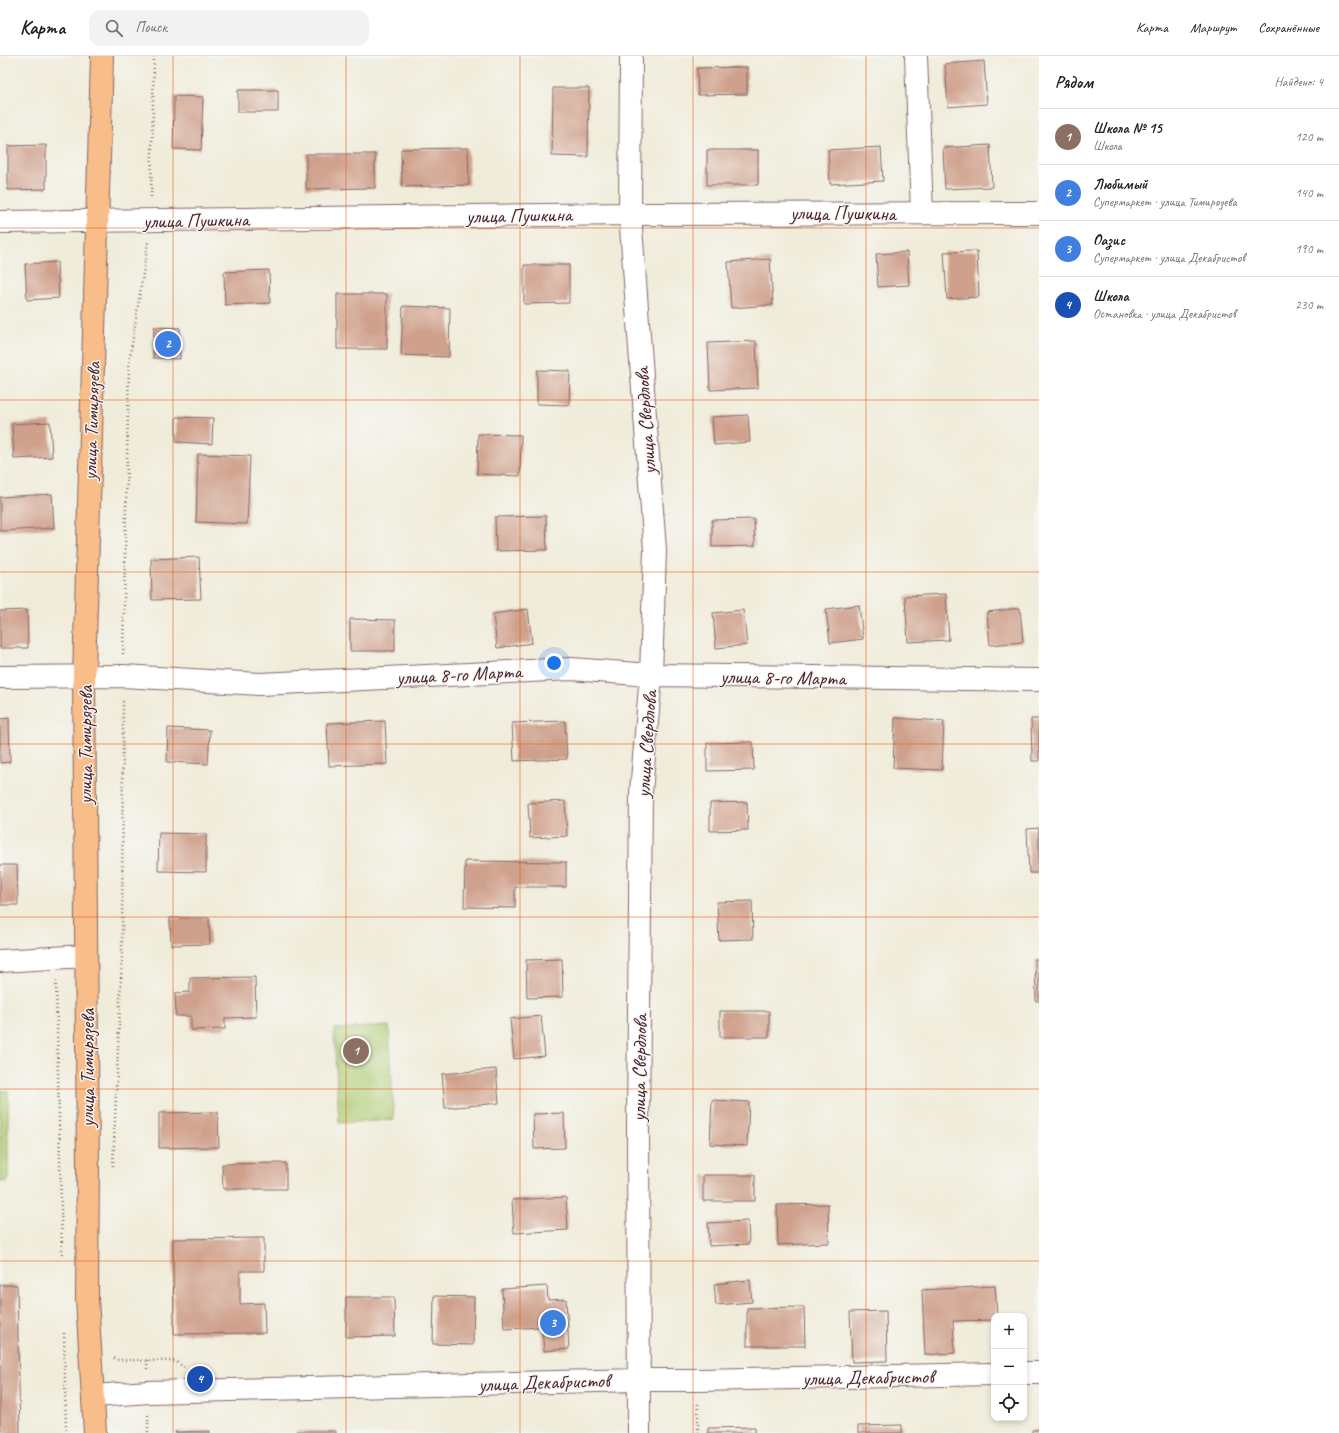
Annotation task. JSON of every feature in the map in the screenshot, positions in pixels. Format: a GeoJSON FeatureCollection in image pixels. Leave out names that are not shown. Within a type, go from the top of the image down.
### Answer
{"type":"FeatureCollection","features":[{"type":"Feature","properties":{"kind":"main road","name":"улица Тимирязева"},"geometry":{"type":"LineString","coordinates":[[95,1433],[87,1298],[84,676],[102,56]]}},
{"type":"Feature","properties":{"kind":"street","name":"улица Свердлова"},"geometry":{"type":"LineString","coordinates":[[631,56],[630,214],[655,550],[651,675],[642,792],[638,1126],[639,1433]]}},
{"type":"Feature","properties":{"kind":"street"},"geometry":{"type":"LineString","coordinates":[[916,56],[922,213]]}},
{"type":"Feature","properties":{"kind":"street","name":"улица Пушкина"},"geometry":{"type":"LineString","coordinates":[[0,222],[630,214],[1039,213]]}},
{"type":"Feature","properties":{"kind":"street","name":"улица 8-го Марта"},"geometry":{"type":"LineString","coordinates":[[0,677],[123,676],[260,684],[571,669],[651,675],[1039,680]]}},
{"type":"Feature","properties":{"kind":"street"},"geometry":{"type":"LineString","coordinates":[[0,961],[86,956]]}},
{"type":"Feature","properties":{"kind":"street"},"geometry":{"type":"LineString","coordinates":[[1027,1373],[1039,1373]]}},
{"type":"Feature","properties":{"kind":"street","name":"улица Декабристов"},"geometry":{"type":"LineString","coordinates":[[94,1396],[148,1392],[638,1380],[991,1374]]}},
{"type":"Feature","properties":{"kind":"path"},"geometry":{"type":"LineString","coordinates":[[113,1170],[122,954],[123,676],[129,364],[151,220],[154,56]]}},
{"type":"Feature","properties":{"kind":"path"},"geometry":{"type":"LineString","coordinates":[[56,958],[62,1259]]}},
{"type":"Feature","properties":{"kind":"path"},"geometry":{"type":"LineString","coordinates":[[64,1330],[66,1433]]}},
{"type":"Feature","properties":{"kind":"path"},"geometry":{"type":"LineString","coordinates":[[112,1357],[116,1360],[175,1360],[187,1370]]}},
{"type":"Feature","properties":{"kind":"path"},"geometry":{"type":"LineString","coordinates":[[698,1433],[699,1380]]}},
{"type":"Feature","properties":{"kind":"green space"},"geometry":{"type":"Polygon","coordinates":[[[389,1026],[394,1120],[339,1123],[334,1029],[389,1026]]]}},
{"type":"Feature","properties":{"kind":"green space"},"geometry":{"type":"Polygon","coordinates":[[[0,1091],[8,1091],[8,1181],[0,1181],[0,1091]]]}},
{"type":"Feature","properties":{"kind":"building"},"geometry":{"type":"Polygon","coordinates":[[[984,61],[987,104],[948,107],[945,64],[984,61]]]}},
{"type":"Feature","properties":{"kind":"building"},"geometry":{"type":"Polygon","coordinates":[[[747,67],[747,94],[698,95],[697,68],[747,67]]]}},
{"type":"Feature","properties":{"kind":"building"},"geometry":{"type":"Polygon","coordinates":[[[553,88],[589,88],[588,157],[552,156],[553,88]]]}},
{"type":"Feature","properties":{"kind":"building"},"geometry":{"type":"Polygon","coordinates":[[[238,90],[278,90],[278,112],[238,112],[238,90]]]}},
{"type":"Feature","properties":{"kind":"building"},"geometry":{"type":"Polygon","coordinates":[[[174,96],[203,97],[201,150],[173,149],[174,96]]]}},
{"type":"Feature","properties":{"kind":"building"},"geometry":{"type":"Polygon","coordinates":[[[46,145],[46,189],[8,190],[8,146],[46,145]]]}},
{"type":"Feature","properties":{"kind":"building"},"geometry":{"type":"Polygon","coordinates":[[[990,145],[992,187],[945,189],[943,148],[990,145]]]}},
{"type":"Feature","properties":{"kind":"building"},"geometry":{"type":"Polygon","coordinates":[[[881,147],[883,181],[830,184],[828,150],[881,147]]]}},
{"type":"Feature","properties":{"kind":"building"},"geometry":{"type":"Polygon","coordinates":[[[468,148],[469,185],[402,187],[401,149],[468,148]]]}},
{"type":"Feature","properties":{"kind":"building"},"geometry":{"type":"Polygon","coordinates":[[[707,150],[758,150],[758,185],[707,185],[707,150]]]}},
{"type":"Feature","properties":{"kind":"building"},"geometry":{"type":"Polygon","coordinates":[[[306,154],[375,154],[375,188],[306,189],[306,154]]]}},
{"type":"Feature","properties":{"kind":"building"},"geometry":{"type":"Polygon","coordinates":[[[977,251],[979,297],[947,299],[944,252],[977,251]]]}},
{"type":"Feature","properties":{"kind":"building"},"geometry":{"type":"Polygon","coordinates":[[[907,252],[909,285],[878,287],[876,254],[907,252]]]}},
{"type":"Feature","properties":{"kind":"building"},"geometry":{"type":"Polygon","coordinates":[[[770,259],[773,305],[731,308],[728,262],[770,259]]]}},
{"type":"Feature","properties":{"kind":"building"},"geometry":{"type":"Polygon","coordinates":[[[57,262],[59,298],[27,300],[25,264],[57,262]]]}},
{"type":"Feature","properties":{"kind":"building"},"geometry":{"type":"Polygon","coordinates":[[[524,265],[569,265],[569,303],[524,304],[524,265]]]}},
{"type":"Feature","properties":{"kind":"building"},"geometry":{"type":"Polygon","coordinates":[[[269,270],[270,303],[225,305],[224,272],[269,270]]]}},
{"type":"Feature","properties":{"kind":"building"},"geometry":{"type":"Polygon","coordinates":[[[337,294],[387,294],[387,349],[337,349],[337,294]]]}},
{"type":"Feature","properties":{"kind":"building"},"geometry":{"type":"Polygon","coordinates":[[[403,306],[450,308],[449,357],[401,355],[403,306]]]}},
{"type":"Feature","properties":{"kind":"building"},"geometry":{"type":"Polygon","coordinates":[[[154,327],[180,328],[180,359],[153,358],[154,327]]]}},
{"type":"Feature","properties":{"kind":"building"},"geometry":{"type":"Polygon","coordinates":[[[756,341],[758,388],[710,390],[708,343],[756,341]]]}},
{"type":"Feature","properties":{"kind":"building"},"geometry":{"type":"Polygon","coordinates":[[[537,370],[570,371],[569,405],[537,404],[537,370]]]}},
{"type":"Feature","properties":{"kind":"building"},"geometry":{"type":"Polygon","coordinates":[[[748,415],[750,442],[714,445],[712,417],[748,415]]]}},
{"type":"Feature","properties":{"kind":"building"},"geometry":{"type":"Polygon","coordinates":[[[176,417],[213,418],[212,444],[176,442],[176,417]]]}},
{"type":"Feature","properties":{"kind":"building"},"geometry":{"type":"Polygon","coordinates":[[[50,422],[52,457],[14,459],[12,424],[50,422]]]}},
{"type":"Feature","properties":{"kind":"building"},"geometry":{"type":"Polygon","coordinates":[[[478,434],[521,435],[520,476],[477,474],[478,434]]]}},
{"type":"Feature","properties":{"kind":"building"},"geometry":{"type":"Polygon","coordinates":[[[198,454],[250,456],[247,524],[196,522],[198,454]]]}},
{"type":"Feature","properties":{"kind":"building"},"geometry":{"type":"Polygon","coordinates":[[[52,494],[54,528],[0,531],[0,497],[52,494]]]}},
{"type":"Feature","properties":{"kind":"building"},"geometry":{"type":"Polygon","coordinates":[[[546,516],[547,550],[496,551],[495,517],[546,516]]]}},
{"type":"Feature","properties":{"kind":"building"},"geometry":{"type":"Polygon","coordinates":[[[754,519],[755,546],[712,547],[712,520],[754,519]]]}},
{"type":"Feature","properties":{"kind":"building"},"geometry":{"type":"Polygon","coordinates":[[[199,557],[201,599],[152,600],[151,559],[199,557]]]}},
{"type":"Feature","properties":{"kind":"building"},"geometry":{"type":"Polygon","coordinates":[[[946,594],[949,640],[908,642],[905,596],[946,594]]]}},
{"type":"Feature","properties":{"kind":"building"},"geometry":{"type":"Polygon","coordinates":[[[859,605],[863,639],[830,643],[826,609],[859,605]]]}},
{"type":"Feature","properties":{"kind":"building"},"geometry":{"type":"Polygon","coordinates":[[[1020,608],[1023,642],[990,645],[987,612],[1020,608]]]}},
{"type":"Feature","properties":{"kind":"building"},"geometry":{"type":"Polygon","coordinates":[[[528,609],[532,643],[497,648],[493,614],[528,609]]]}},
{"type":"Feature","properties":{"kind":"building"},"geometry":{"type":"Polygon","coordinates":[[[27,610],[28,648],[0,648],[0,611],[27,610]]]}},
{"type":"Feature","properties":{"kind":"building"},"geometry":{"type":"Polygon","coordinates":[[[743,610],[747,645],[716,648],[713,613],[743,610]]]}},
{"type":"Feature","properties":{"kind":"building"},"geometry":{"type":"Polygon","coordinates":[[[350,619],[395,620],[395,651],[350,651],[350,619]]]}},
{"type":"Feature","properties":{"kind":"building"},"geometry":{"type":"Polygon","coordinates":[[[9,718],[10,762],[0,763],[0,719],[9,718]]]}},
{"type":"Feature","properties":{"kind":"building"},"geometry":{"type":"Polygon","coordinates":[[[895,718],[944,721],[942,770],[893,768],[895,718]]]}},
{"type":"Feature","properties":{"kind":"building"},"geometry":{"type":"Polygon","coordinates":[[[1031,719],[1039,719],[1039,761],[1032,761],[1031,719]]]}},
{"type":"Feature","properties":{"kind":"building"},"geometry":{"type":"Polygon","coordinates":[[[385,721],[387,764],[329,766],[327,723],[385,721]]]}},
{"type":"Feature","properties":{"kind":"building"},"geometry":{"type":"Polygon","coordinates":[[[565,721],[567,759],[514,761],[512,723],[565,721]]]}},
{"type":"Feature","properties":{"kind":"building"},"geometry":{"type":"Polygon","coordinates":[[[168,728],[210,730],[208,764],[167,762],[168,728]]]}},
{"type":"Feature","properties":{"kind":"building"},"geometry":{"type":"Polygon","coordinates":[[[753,742],[754,770],[707,771],[707,743],[753,742]]]}},
{"type":"Feature","properties":{"kind":"building"},"geometry":{"type":"Polygon","coordinates":[[[565,801],[567,836],[530,838],[528,803],[565,801]]]}},
{"type":"Feature","properties":{"kind":"building"},"geometry":{"type":"Polygon","coordinates":[[[747,802],[748,830],[710,831],[710,803],[747,802]]]}},
{"type":"Feature","properties":{"kind":"building"},"geometry":{"type":"Polygon","coordinates":[[[1039,828],[1039,873],[1029,873],[1027,829],[1039,828]]]}},
{"type":"Feature","properties":{"kind":"building"},"geometry":{"type":"Polygon","coordinates":[[[159,833],[206,834],[206,872],[158,871],[159,833]]]}},
{"type":"Feature","properties":{"kind":"building"},"geometry":{"type":"Polygon","coordinates":[[[465,861],[566,862],[566,887],[515,887],[515,908],[464,907],[465,861]]]}},
{"type":"Feature","properties":{"kind":"building"},"geometry":{"type":"Polygon","coordinates":[[[0,865],[17,865],[18,905],[0,905],[0,865]]]}},
{"type":"Feature","properties":{"kind":"building"},"geometry":{"type":"Polygon","coordinates":[[[752,901],[753,939],[719,940],[717,902],[752,901]]]}},
{"type":"Feature","properties":{"kind":"building"},"geometry":{"type":"Polygon","coordinates":[[[170,918],[209,918],[210,944],[171,945],[170,918]]]}},
{"type":"Feature","properties":{"kind":"building"},"geometry":{"type":"Polygon","coordinates":[[[562,959],[563,997],[527,998],[526,960],[562,959]]]}},
{"type":"Feature","properties":{"kind":"building"},"geometry":{"type":"Polygon","coordinates":[[[1035,959],[1039,959],[1039,1001],[1036,1001],[1035,959]]]}},
{"type":"Feature","properties":{"kind":"building"},"geometry":{"type":"Polygon","coordinates":[[[255,977],[256,1017],[225,1018],[225,1029],[191,1030],[191,1016],[176,1016],[175,993],[190,992],[190,978],[255,977]]]}},
{"type":"Feature","properties":{"kind":"building"},"geometry":{"type":"Polygon","coordinates":[[[720,1011],[769,1011],[769,1037],[720,1037],[720,1011]]]}},
{"type":"Feature","properties":{"kind":"building"},"geometry":{"type":"Polygon","coordinates":[[[541,1016],[545,1056],[514,1059],[510,1019],[541,1016]]]}},
{"type":"Feature","properties":{"kind":"building"},"geometry":{"type":"Polygon","coordinates":[[[496,1069],[499,1103],[445,1108],[442,1074],[496,1069]]]}},
{"type":"Feature","properties":{"kind":"building"},"geometry":{"type":"Polygon","coordinates":[[[712,1100],[749,1102],[747,1146],[710,1144],[712,1100]]]}},
{"type":"Feature","properties":{"kind":"building"},"geometry":{"type":"Polygon","coordinates":[[[218,1112],[219,1147],[159,1148],[159,1113],[218,1112]]]}},
{"type":"Feature","properties":{"kind":"building"},"geometry":{"type":"Polygon","coordinates":[[[564,1113],[565,1148],[534,1149],[533,1114],[564,1113]]]}},
{"type":"Feature","properties":{"kind":"building"},"geometry":{"type":"Polygon","coordinates":[[[286,1163],[286,1189],[223,1189],[222,1164],[286,1163]]]}},
{"type":"Feature","properties":{"kind":"building"},"geometry":{"type":"Polygon","coordinates":[[[703,1175],[755,1175],[755,1201],[703,1201],[703,1175]]]}},
{"type":"Feature","properties":{"kind":"building"},"geometry":{"type":"Polygon","coordinates":[[[566,1197],[568,1230],[514,1233],[512,1200],[566,1197]]]}},
{"type":"Feature","properties":{"kind":"building"},"geometry":{"type":"Polygon","coordinates":[[[828,1204],[829,1243],[778,1245],[777,1205],[828,1204]]]}},
{"type":"Feature","properties":{"kind":"building"},"geometry":{"type":"Polygon","coordinates":[[[748,1221],[749,1244],[709,1246],[708,1223],[748,1221]]]}},
{"type":"Feature","properties":{"kind":"building"},"geometry":{"type":"Polygon","coordinates":[[[264,1238],[264,1271],[240,1271],[240,1304],[264,1303],[265,1333],[174,1334],[173,1239],[264,1238]]]}},
{"type":"Feature","properties":{"kind":"building"},"geometry":{"type":"Polygon","coordinates":[[[750,1280],[752,1302],[716,1305],[714,1284],[750,1280]]]}},
{"type":"Feature","properties":{"kind":"building"},"geometry":{"type":"Polygon","coordinates":[[[0,1285],[17,1285],[20,1433],[0,1433],[0,1285]]]}},
{"type":"Feature","properties":{"kind":"building"},"geometry":{"type":"Polygon","coordinates":[[[547,1286],[548,1300],[566,1299],[569,1349],[544,1351],[542,1327],[504,1329],[502,1289],[547,1286]]]}},
{"type":"Feature","properties":{"kind":"building"},"geometry":{"type":"Polygon","coordinates":[[[995,1286],[997,1313],[991,1313],[991,1320],[953,1321],[955,1353],[925,1355],[922,1290],[995,1286]]]}},
{"type":"Feature","properties":{"kind":"building"},"geometry":{"type":"Polygon","coordinates":[[[434,1296],[474,1297],[473,1345],[433,1344],[434,1296]]]}},
{"type":"Feature","properties":{"kind":"building"},"geometry":{"type":"Polygon","coordinates":[[[346,1297],[394,1297],[395,1336],[346,1337],[346,1297]]]}},
{"type":"Feature","properties":{"kind":"building"},"geometry":{"type":"Polygon","coordinates":[[[804,1307],[805,1346],[747,1346],[747,1308],[804,1307]]]}},
{"type":"Feature","properties":{"kind":"building"},"geometry":{"type":"Polygon","coordinates":[[[886,1311],[887,1361],[852,1362],[850,1312],[886,1311]]]}},
{"type":"Feature","properties":{"kind":"building"},"geometry":{"type":"Polygon","coordinates":[[[902,1425],[902,1433],[858,1433],[858,1426],[902,1425]]]}},
{"type":"Feature","properties":{"kind":"building"},"geometry":{"type":"Polygon","coordinates":[[[755,1427],[755,1433],[708,1433],[708,1428],[755,1427]]]}},
{"type":"Feature","properties":{"kind":"building"},"geometry":{"type":"Polygon","coordinates":[[[1032,1430],[1039,1430],[1039,1433],[1032,1433],[1032,1430]]]}},
{"type":"Feature","properties":{"kind":"building"},"geometry":{"type":"Polygon","coordinates":[[[210,1431],[210,1433],[175,1433],[175,1432],[210,1431]]]}},
{"type":"Feature","properties":{"kind":"building"},"geometry":{"type":"Polygon","coordinates":[[[296,1431],[336,1431],[336,1433],[296,1433],[296,1431]]]}},
{"type":"Feature","properties":{"kind":"place","name":"Любимый"},"geometry":{"type":"Point","coordinates":[168,344]}},
{"type":"Feature","properties":{"kind":"place","name":"Школа № 15"},"geometry":{"type":"Point","coordinates":[356,1051]}},
{"type":"Feature","properties":{"kind":"place","name":"Оазис"},"geometry":{"type":"Point","coordinates":[553,1323]}},
{"type":"Feature","properties":{"kind":"place","name":"Школа"},"geometry":{"type":"Point","coordinates":[200,1379]}}]}
